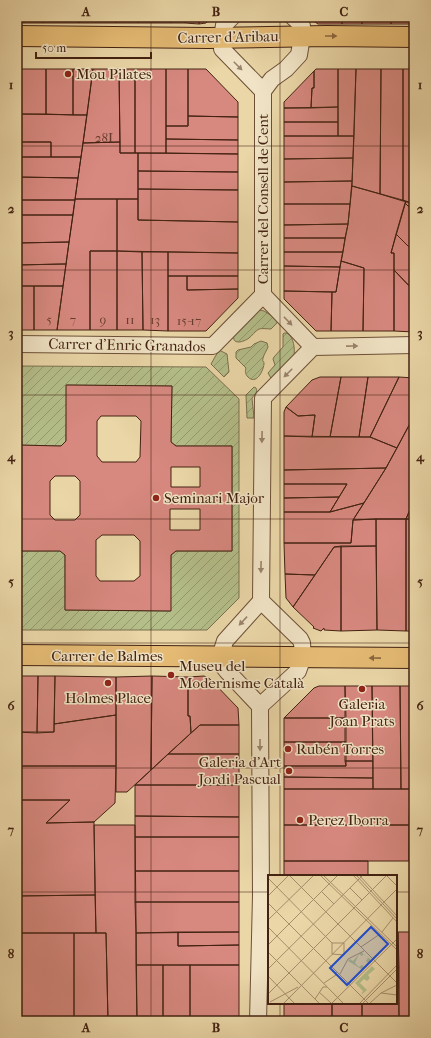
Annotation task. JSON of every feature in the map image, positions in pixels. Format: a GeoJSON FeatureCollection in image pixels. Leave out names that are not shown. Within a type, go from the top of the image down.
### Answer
{"type":"FeatureCollection","features":[{"type":"Feature","properties":{"kind":"main road","name":"Carrer d'Aribau"},"geometry":{"type":"LineString","coordinates":[[17,36],[222,38],[302,36],[414,37]]}},
{"type":"Feature","properties":{"kind":"main road","name":"Carrer de Balmes"},"geometry":{"type":"LineString","coordinates":[[17,656],[222,649],[263,658],[414,658]]}},
{"type":"Feature","properties":{"kind":"street"},"geometry":{"type":"LineString","coordinates":[[232,17],[224,25],[222,49],[263,91],[272,79],[286,69],[299,55],[302,24],[293,17]]}},
{"type":"Feature","properties":{"kind":"street","name":"Carrer del Consell de Cent"},"geometry":{"type":"LineString","coordinates":[[263,91],[263,295],[313,347]]}},
{"type":"Feature","properties":{"kind":"street","name":"Carrer d'Enric Granados"},"geometry":{"type":"LineString","coordinates":[[17,344],[213,346],[263,295]]}},
{"type":"Feature","properties":{"kind":"street"},"geometry":{"type":"LineString","coordinates":[[266,701],[227,671],[223,666],[222,649],[261,601],[263,398],[313,347],[414,346]]}},
{"type":"Feature","properties":{"kind":"street"},"geometry":{"type":"LineString","coordinates":[[258,1021],[266,701],[298,671],[303,657],[302,643],[300,639],[261,601]]}},
{"type":"Feature","properties":{"kind":"green space"},"geometry":{"type":"Polygon","coordinates":[[[260,310],[277,319],[278,321],[276,324],[271,329],[259,329],[244,341],[236,342],[234,340],[234,334],[255,311],[260,310]]]}},
{"type":"Feature","properties":{"kind":"green space"},"geometry":{"type":"Polygon","coordinates":[[[284,333],[287,333],[293,340],[294,357],[272,380],[268,373],[275,365],[273,359],[274,357],[283,347],[284,333]]]}},
{"type":"Feature","properties":{"kind":"green space"},"geometry":{"type":"Polygon","coordinates":[[[261,341],[267,343],[268,347],[263,358],[264,364],[261,374],[256,379],[251,379],[246,375],[246,368],[236,358],[236,352],[238,350],[251,347],[261,341]]]}},
{"type":"Feature","properties":{"kind":"green space"},"geometry":{"type":"Polygon","coordinates":[[[219,350],[227,354],[229,372],[224,377],[211,364],[219,350]]]}},
{"type":"Feature","properties":{"kind":"green space"},"geometry":{"type":"Polygon","coordinates":[[[17,366],[206,367],[239,399],[239,598],[207,630],[17,630],[17,551],[60,551],[65,555],[65,610],[170,611],[171,555],[176,551],[232,551],[232,446],[176,446],[171,442],[172,386],[67,385],[66,441],[61,446],[17,445],[17,366]]]}},
{"type":"Feature","properties":{"kind":"green space"},"geometry":{"type":"Polygon","coordinates":[[[254,387],[257,391],[252,398],[254,418],[247,418],[246,395],[254,387]]]}},
{"type":"Feature","properties":{"kind":"building"},"geometry":{"type":"Polygon","coordinates":[[[17,17],[24,17],[24,23],[17,23],[17,17]]]}},
{"type":"Feature","properties":{"kind":"building"},"geometry":{"type":"Polygon","coordinates":[[[24,17],[43,17],[43,23],[24,23],[24,17]]]}},
{"type":"Feature","properties":{"kind":"building"},"geometry":{"type":"Polygon","coordinates":[[[43,17],[79,17],[79,23],[43,23],[43,17]]]}},
{"type":"Feature","properties":{"kind":"building"},"geometry":{"type":"Polygon","coordinates":[[[79,17],[116,17],[116,23],[79,23],[79,17]]]}},
{"type":"Feature","properties":{"kind":"building"},"geometry":{"type":"Polygon","coordinates":[[[116,17],[139,17],[138,23],[116,23],[116,17]]]}},
{"type":"Feature","properties":{"kind":"building"},"geometry":{"type":"Polygon","coordinates":[[[139,17],[171,17],[171,23],[138,23],[139,17]]]}},
{"type":"Feature","properties":{"kind":"building"},"geometry":{"type":"Polygon","coordinates":[[[171,17],[185,17],[185,23],[171,23],[171,17]]]}},
{"type":"Feature","properties":{"kind":"building"},"geometry":{"type":"Polygon","coordinates":[[[185,17],[199,17],[199,24],[185,23],[185,17]]]}},
{"type":"Feature","properties":{"kind":"building"},"geometry":{"type":"Polygon","coordinates":[[[199,17],[212,17],[206,23],[199,24],[199,17]]]}},
{"type":"Feature","properties":{"kind":"building"},"geometry":{"type":"Polygon","coordinates":[[[309,17],[342,17],[342,24],[318,24],[309,17]]]}},
{"type":"Feature","properties":{"kind":"building"},"geometry":{"type":"Polygon","coordinates":[[[342,17],[362,17],[362,24],[342,24],[342,17]]]}},
{"type":"Feature","properties":{"kind":"building"},"geometry":{"type":"Polygon","coordinates":[[[362,17],[391,17],[391,24],[362,24],[362,17]]]}},
{"type":"Feature","properties":{"kind":"building"},"geometry":{"type":"Polygon","coordinates":[[[391,17],[414,17],[414,24],[391,24],[391,17]]]}},
{"type":"Feature","properties":{"kind":"building"},"geometry":{"type":"Polygon","coordinates":[[[17,69],[19,69],[20,114],[17,114],[17,69]]]}},
{"type":"Feature","properties":{"kind":"building"},"geometry":{"type":"Polygon","coordinates":[[[19,69],[46,69],[46,114],[20,114],[19,69]]]}},
{"type":"Feature","properties":{"kind":"building"},"geometry":{"type":"Polygon","coordinates":[[[46,69],[73,69],[73,115],[46,114],[46,69]]]}},
{"type":"Feature","properties":{"kind":"building"},"geometry":{"type":"Polygon","coordinates":[[[73,69],[93,69],[87,115],[73,115],[73,69]]]}},
{"type":"Feature","properties":{"kind":"building"},"geometry":{"type":"Polygon","coordinates":[[[93,69],[119,69],[120,142],[83,143],[93,69]]]}},
{"type":"Feature","properties":{"kind":"building"},"geometry":{"type":"Polygon","coordinates":[[[119,69],[135,69],[135,153],[120,153],[119,69]]]}},
{"type":"Feature","properties":{"kind":"building"},"geometry":{"type":"Polygon","coordinates":[[[135,69],[166,69],[166,153],[135,153],[135,69]]]}},
{"type":"Feature","properties":{"kind":"building"},"geometry":{"type":"Polygon","coordinates":[[[166,69],[188,69],[188,126],[166,126],[166,69]]]}},
{"type":"Feature","properties":{"kind":"building"},"geometry":{"type":"Polygon","coordinates":[[[188,69],[206,69],[238,102],[238,117],[188,116],[188,69]]]}},
{"type":"Feature","properties":{"kind":"building"},"geometry":{"type":"Polygon","coordinates":[[[316,69],[338,69],[338,107],[311,108],[312,88],[314,88],[314,71],[316,69]]]}},
{"type":"Feature","properties":{"kind":"building"},"geometry":{"type":"Polygon","coordinates":[[[338,69],[356,69],[354,136],[338,136],[338,69]]]}},
{"type":"Feature","properties":{"kind":"building"},"geometry":{"type":"Polygon","coordinates":[[[356,69],[381,69],[380,194],[352,186],[356,69]]]}},
{"type":"Feature","properties":{"kind":"building"},"geometry":{"type":"Polygon","coordinates":[[[381,69],[403,69],[403,201],[380,194],[381,69]]]}},
{"type":"Feature","properties":{"kind":"building"},"geometry":{"type":"Polygon","coordinates":[[[403,69],[414,69],[414,204],[403,201],[403,69]]]}},
{"type":"Feature","properties":{"kind":"building"},"geometry":{"type":"Polygon","coordinates":[[[314,71],[314,88],[312,88],[311,108],[284,108],[284,102],[314,71]]]}},
{"type":"Feature","properties":{"kind":"building"},"geometry":{"type":"Polygon","coordinates":[[[338,107],[338,122],[284,122],[284,108],[338,107]]]}},
{"type":"Feature","properties":{"kind":"building"},"geometry":{"type":"Polygon","coordinates":[[[17,114],[87,115],[81,157],[51,157],[51,142],[17,142],[17,114]]]}},
{"type":"Feature","properties":{"kind":"building"},"geometry":{"type":"Polygon","coordinates":[[[188,116],[238,117],[238,140],[166,139],[166,126],[188,126],[188,116]]]}},
{"type":"Feature","properties":{"kind":"building"},"geometry":{"type":"Polygon","coordinates":[[[284,122],[338,122],[338,136],[284,136],[284,122]]]}},
{"type":"Feature","properties":{"kind":"building"},"geometry":{"type":"Polygon","coordinates":[[[284,136],[354,136],[353,158],[284,159],[284,136]]]}},
{"type":"Feature","properties":{"kind":"building"},"geometry":{"type":"Polygon","coordinates":[[[166,139],[238,140],[238,154],[166,153],[166,139]]]}},
{"type":"Feature","properties":{"kind":"building"},"geometry":{"type":"Polygon","coordinates":[[[17,142],[51,142],[51,157],[17,157],[17,142]]]}},
{"type":"Feature","properties":{"kind":"building"},"geometry":{"type":"Polygon","coordinates":[[[120,142],[120,153],[138,153],[138,199],[75,199],[83,143],[120,142]]]}},
{"type":"Feature","properties":{"kind":"building"},"geometry":{"type":"Polygon","coordinates":[[[138,153],[238,154],[238,172],[138,171],[138,153]]]}},
{"type":"Feature","properties":{"kind":"building"},"geometry":{"type":"Polygon","coordinates":[[[17,157],[81,157],[78,178],[17,177],[17,157]]]}},
{"type":"Feature","properties":{"kind":"building"},"geometry":{"type":"Polygon","coordinates":[[[353,158],[352,181],[284,182],[284,159],[353,158]]]}},
{"type":"Feature","properties":{"kind":"building"},"geometry":{"type":"Polygon","coordinates":[[[138,171],[238,172],[238,190],[138,189],[138,171]]]}},
{"type":"Feature","properties":{"kind":"building"},"geometry":{"type":"Polygon","coordinates":[[[17,177],[78,178],[75,200],[17,200],[17,177]]]}},
{"type":"Feature","properties":{"kind":"building"},"geometry":{"type":"Polygon","coordinates":[[[352,181],[350,204],[284,204],[284,182],[352,181]]]}},
{"type":"Feature","properties":{"kind":"building"},"geometry":{"type":"Polygon","coordinates":[[[352,186],[406,201],[391,253],[394,253],[394,331],[363,331],[364,268],[341,261],[348,224],[352,186]]]}},
{"type":"Feature","properties":{"kind":"building"},"geometry":{"type":"Polygon","coordinates":[[[138,189],[238,190],[238,222],[138,220],[138,189]]]}},
{"type":"Feature","properties":{"kind":"building"},"geometry":{"type":"Polygon","coordinates":[[[75,199],[117,199],[117,251],[90,251],[90,330],[57,330],[75,199]]]}},
{"type":"Feature","properties":{"kind":"building"},"geometry":{"type":"Polygon","coordinates":[[[117,199],[138,199],[138,220],[238,222],[238,253],[117,251],[117,199]]]}},
{"type":"Feature","properties":{"kind":"building"},"geometry":{"type":"Polygon","coordinates":[[[17,200],[75,200],[73,215],[17,215],[17,200]]]}},
{"type":"Feature","properties":{"kind":"building"},"geometry":{"type":"Polygon","coordinates":[[[406,201],[414,204],[414,212],[405,203],[406,201]]]}},
{"type":"Feature","properties":{"kind":"building"},"geometry":{"type":"Polygon","coordinates":[[[405,203],[414,212],[414,252],[396,234],[405,203]]]}},
{"type":"Feature","properties":{"kind":"building"},"geometry":{"type":"Polygon","coordinates":[[[284,204],[350,204],[348,224],[284,225],[284,204]]]}},
{"type":"Feature","properties":{"kind":"building"},"geometry":{"type":"Polygon","coordinates":[[[17,215],[73,215],[69,242],[17,243],[17,215]]]}},
{"type":"Feature","properties":{"kind":"building"},"geometry":{"type":"Polygon","coordinates":[[[348,224],[345,238],[284,238],[284,225],[348,224]]]}},
{"type":"Feature","properties":{"kind":"building"},"geometry":{"type":"Polygon","coordinates":[[[396,234],[414,252],[414,291],[394,270],[394,253],[391,253],[396,234]]]}},
{"type":"Feature","properties":{"kind":"building"},"geometry":{"type":"Polygon","coordinates":[[[284,238],[345,238],[343,252],[284,252],[284,238]]]}},
{"type":"Feature","properties":{"kind":"building"},"geometry":{"type":"Polygon","coordinates":[[[69,242],[66,264],[17,265],[17,243],[69,242]]]}},
{"type":"Feature","properties":{"kind":"building"},"geometry":{"type":"Polygon","coordinates":[[[90,251],[117,251],[117,330],[90,330],[90,251]]]}},
{"type":"Feature","properties":{"kind":"building"},"geometry":{"type":"Polygon","coordinates":[[[117,251],[142,252],[143,330],[117,330],[117,251]]]}},
{"type":"Feature","properties":{"kind":"building"},"geometry":{"type":"Polygon","coordinates":[[[142,252],[168,252],[168,331],[143,330],[142,252]]]}},
{"type":"Feature","properties":{"kind":"building"},"geometry":{"type":"Polygon","coordinates":[[[168,252],[238,253],[238,276],[168,276],[168,252]]]}},
{"type":"Feature","properties":{"kind":"building"},"geometry":{"type":"Polygon","coordinates":[[[284,252],[343,252],[340,267],[284,266],[284,252]]]}},
{"type":"Feature","properties":{"kind":"building"},"geometry":{"type":"Polygon","coordinates":[[[341,261],[364,268],[363,331],[331,331],[332,292],[336,292],[341,261]]]}},
{"type":"Feature","properties":{"kind":"building"},"geometry":{"type":"Polygon","coordinates":[[[66,264],[63,286],[17,286],[17,265],[66,264]]]}},
{"type":"Feature","properties":{"kind":"building"},"geometry":{"type":"Polygon","coordinates":[[[284,266],[340,267],[336,292],[284,291],[284,266]]]}},
{"type":"Feature","properties":{"kind":"building"},"geometry":{"type":"Polygon","coordinates":[[[394,270],[414,291],[414,332],[394,331],[394,270]]]}},
{"type":"Feature","properties":{"kind":"building"},"geometry":{"type":"Polygon","coordinates":[[[168,276],[187,276],[187,290],[238,289],[238,298],[206,331],[168,331],[168,276]]]}},
{"type":"Feature","properties":{"kind":"building"},"geometry":{"type":"Polygon","coordinates":[[[187,276],[238,276],[238,289],[187,290],[187,276]]]}},
{"type":"Feature","properties":{"kind":"building"},"geometry":{"type":"Polygon","coordinates":[[[17,286],[34,286],[34,330],[17,330],[17,286]]]}},
{"type":"Feature","properties":{"kind":"building"},"geometry":{"type":"Polygon","coordinates":[[[34,286],[63,286],[57,330],[34,330],[34,286]]]}},
{"type":"Feature","properties":{"kind":"building"},"geometry":{"type":"Polygon","coordinates":[[[284,291],[332,292],[331,331],[316,331],[284,299],[284,291]]]}},
{"type":"Feature","properties":{"kind":"building"},"geometry":{"type":"Polygon","coordinates":[[[320,377],[341,377],[330,437],[312,437],[315,415],[298,416],[286,407],[312,380],[320,377]]]}},
{"type":"Feature","properties":{"kind":"building"},"geometry":{"type":"Polygon","coordinates":[[[341,377],[368,377],[359,437],[330,437],[341,377]]]}},
{"type":"Feature","properties":{"kind":"building"},"geometry":{"type":"Polygon","coordinates":[[[368,377],[399,377],[370,437],[359,437],[368,377]]]}},
{"type":"Feature","properties":{"kind":"building"},"geometry":{"type":"Polygon","coordinates":[[[399,377],[414,378],[414,416],[397,448],[370,437],[399,377]]]}},
{"type":"Feature","properties":{"kind":"building","name":"Seminari Major"},"geometry":{"type":"Polygon","coordinates":[[[66,385],[172,386],[171,442],[176,446],[232,446],[232,551],[176,551],[171,555],[171,611],[65,610],[65,555],[60,551],[17,551],[17,445],[61,446],[66,441],[66,385]],[[101,416],[97,421],[97,456],[102,462],[136,462],[140,457],[141,421],[136,416],[101,416]],[[171,467],[171,487],[200,487],[200,467],[171,467]],[[55,476],[50,481],[50,515],[55,520],[75,520],[80,515],[80,481],[75,476],[55,476]],[[170,509],[170,530],[200,530],[200,509],[170,509]],[[102,535],[96,540],[96,576],[100,581],[134,581],[140,576],[140,541],[134,535],[102,535]]]}},
{"type":"Feature","properties":{"kind":"building"},"geometry":{"type":"Polygon","coordinates":[[[286,407],[298,416],[315,415],[312,437],[284,436],[284,412],[286,407]]]}},
{"type":"Feature","properties":{"kind":"building"},"geometry":{"type":"Polygon","coordinates":[[[414,416],[414,500],[406,519],[353,520],[386,468],[414,416]]]}},
{"type":"Feature","properties":{"kind":"building"},"geometry":{"type":"Polygon","coordinates":[[[284,436],[370,437],[397,448],[386,468],[284,470],[284,436]]]}},
{"type":"Feature","properties":{"kind":"building"},"geometry":{"type":"Polygon","coordinates":[[[386,468],[364,503],[330,512],[347,484],[284,484],[284,470],[386,468]]]}},
{"type":"Feature","properties":{"kind":"building"},"geometry":{"type":"Polygon","coordinates":[[[284,484],[347,484],[339,497],[284,498],[284,484]]]}},
{"type":"Feature","properties":{"kind":"building"},"geometry":{"type":"Polygon","coordinates":[[[339,497],[330,512],[284,512],[284,498],[339,497]]]}},
{"type":"Feature","properties":{"kind":"building"},"geometry":{"type":"Polygon","coordinates":[[[414,500],[414,519],[406,519],[414,500]]]}},
{"type":"Feature","properties":{"kind":"building"},"geometry":{"type":"Polygon","coordinates":[[[364,503],[353,520],[351,543],[284,543],[284,512],[330,512],[364,503]]]}},
{"type":"Feature","properties":{"kind":"building"},"geometry":{"type":"Polygon","coordinates":[[[376,519],[376,546],[334,547],[315,575],[285,574],[284,543],[351,543],[353,520],[376,519]]]}},
{"type":"Feature","properties":{"kind":"building"},"geometry":{"type":"Polygon","coordinates":[[[376,519],[406,519],[406,631],[377,630],[376,519]]]}},
{"type":"Feature","properties":{"kind":"building"},"geometry":{"type":"Polygon","coordinates":[[[406,519],[414,519],[414,631],[406,631],[406,519]]]}},
{"type":"Feature","properties":{"kind":"building"},"geometry":{"type":"Polygon","coordinates":[[[341,546],[341,631],[324,630],[324,628],[321,631],[313,628],[314,627],[293,607],[334,547],[341,546]]]}},
{"type":"Feature","properties":{"kind":"building"},"geometry":{"type":"Polygon","coordinates":[[[341,546],[376,546],[377,630],[341,631],[341,546]]]}},
{"type":"Feature","properties":{"kind":"building"},"geometry":{"type":"Polygon","coordinates":[[[285,574],[315,575],[293,607],[286,598],[285,574]]]}},
{"type":"Feature","properties":{"kind":"building"},"geometry":{"type":"Polygon","coordinates":[[[17,676],[38,676],[37,733],[17,732],[17,676]]]}},
{"type":"Feature","properties":{"kind":"building"},"geometry":{"type":"Polygon","coordinates":[[[38,676],[55,676],[54,732],[37,733],[38,676]]]}},
{"type":"Feature","properties":{"kind":"building"},"geometry":{"type":"Polygon","coordinates":[[[55,676],[116,677],[116,715],[54,724],[55,676]]]}},
{"type":"Feature","properties":{"kind":"building"},"geometry":{"type":"Polygon","coordinates":[[[152,676],[151,770],[127,792],[116,792],[116,677],[152,676]]]}},
{"type":"Feature","properties":{"kind":"building"},"geometry":{"type":"Polygon","coordinates":[[[152,676],[188,677],[188,716],[190,716],[191,733],[151,770],[152,676]]]}},
{"type":"Feature","properties":{"kind":"building"},"geometry":{"type":"Polygon","coordinates":[[[204,676],[210,679],[238,708],[239,725],[200,725],[191,733],[190,716],[188,716],[188,677],[204,676]]]}},
{"type":"Feature","properties":{"kind":"building"},"geometry":{"type":"Polygon","coordinates":[[[319,686],[345,686],[346,718],[284,718],[314,688],[319,686]]]}},
{"type":"Feature","properties":{"kind":"building"},"geometry":{"type":"Polygon","coordinates":[[[345,686],[372,686],[373,761],[345,761],[345,686]]]}},
{"type":"Feature","properties":{"kind":"building"},"geometry":{"type":"Polygon","coordinates":[[[372,686],[400,686],[401,789],[373,789],[372,686]]]}},
{"type":"Feature","properties":{"kind":"building"},"geometry":{"type":"Polygon","coordinates":[[[400,686],[414,686],[414,789],[401,789],[400,686]]]}},
{"type":"Feature","properties":{"kind":"building"},"geometry":{"type":"Polygon","coordinates":[[[116,715],[116,766],[17,766],[17,732],[54,732],[54,724],[116,715]]]}},
{"type":"Feature","properties":{"kind":"building"},"geometry":{"type":"Polygon","coordinates":[[[284,718],[346,718],[346,742],[284,742],[284,718]]]}},
{"type":"Feature","properties":{"kind":"building"},"geometry":{"type":"Polygon","coordinates":[[[200,725],[239,725],[239,754],[168,754],[200,725]]]}},
{"type":"Feature","properties":{"kind":"building"},"geometry":{"type":"Polygon","coordinates":[[[284,742],[346,742],[346,766],[284,766],[284,742]]]}},
{"type":"Feature","properties":{"kind":"building"},"geometry":{"type":"Polygon","coordinates":[[[168,754],[239,754],[239,785],[135,785],[168,754]]]}},
{"type":"Feature","properties":{"kind":"building"},"geometry":{"type":"Polygon","coordinates":[[[345,761],[373,761],[373,778],[284,777],[284,766],[346,766],[345,761]]]}},
{"type":"Feature","properties":{"kind":"building"},"geometry":{"type":"Polygon","coordinates":[[[17,766],[116,766],[115,803],[94,822],[46,823],[70,800],[17,800],[17,766]]]}},
{"type":"Feature","properties":{"kind":"building"},"geometry":{"type":"Polygon","coordinates":[[[284,777],[373,778],[373,789],[284,789],[284,777]]]}},
{"type":"Feature","properties":{"kind":"building"},"geometry":{"type":"Polygon","coordinates":[[[135,785],[239,785],[239,817],[135,816],[135,785]]]}},
{"type":"Feature","properties":{"kind":"building"},"geometry":{"type":"Polygon","coordinates":[[[284,789],[410,789],[409,825],[284,825],[284,789]]]}},
{"type":"Feature","properties":{"kind":"building"},"geometry":{"type":"Polygon","coordinates":[[[410,789],[414,789],[414,861],[409,861],[410,789]]]}},
{"type":"Feature","properties":{"kind":"building"},"geometry":{"type":"Polygon","coordinates":[[[17,800],[70,800],[46,823],[94,822],[95,895],[17,896],[17,800]]]}},
{"type":"Feature","properties":{"kind":"building"},"geometry":{"type":"Polygon","coordinates":[[[135,816],[239,817],[239,837],[135,837],[135,816]]]}},
{"type":"Feature","properties":{"kind":"building"},"geometry":{"type":"Polygon","coordinates":[[[94,825],[135,825],[137,1021],[108,1021],[106,933],[96,933],[94,825]]]}},
{"type":"Feature","properties":{"kind":"building"},"geometry":{"type":"Polygon","coordinates":[[[284,825],[409,825],[409,861],[284,861],[284,825]]]}},
{"type":"Feature","properties":{"kind":"building"},"geometry":{"type":"Polygon","coordinates":[[[135,837],[239,837],[239,871],[135,871],[135,837]]]}},
{"type":"Feature","properties":{"kind":"building"},"geometry":{"type":"Polygon","coordinates":[[[284,861],[368,861],[368,875],[284,875],[284,861]]]}},
{"type":"Feature","properties":{"kind":"building"},"geometry":{"type":"Polygon","coordinates":[[[135,871],[239,871],[239,902],[135,902],[135,871]]]}},
{"type":"Feature","properties":{"kind":"building"},"geometry":{"type":"Polygon","coordinates":[[[95,895],[96,933],[17,933],[17,896],[95,895]]]}},
{"type":"Feature","properties":{"kind":"building"},"geometry":{"type":"Polygon","coordinates":[[[135,902],[239,902],[239,932],[136,933],[135,902]]]}},
{"type":"Feature","properties":{"kind":"building"},"geometry":{"type":"Polygon","coordinates":[[[178,932],[239,932],[239,945],[178,946],[178,932]]]}},
{"type":"Feature","properties":{"kind":"building"},"geometry":{"type":"Polygon","coordinates":[[[178,932],[178,946],[239,945],[239,965],[136,965],[136,933],[178,932]]]}},
{"type":"Feature","properties":{"kind":"building"},"geometry":{"type":"Polygon","coordinates":[[[397,932],[398,932],[399,967],[397,967],[397,932]]]}},
{"type":"Feature","properties":{"kind":"building"},"geometry":{"type":"Polygon","coordinates":[[[398,932],[414,932],[414,1021],[399,1021],[398,932]]]}},
{"type":"Feature","properties":{"kind":"building"},"geometry":{"type":"Polygon","coordinates":[[[17,933],[74,933],[74,1021],[17,1021],[17,933]]]}},
{"type":"Feature","properties":{"kind":"building"},"geometry":{"type":"Polygon","coordinates":[[[74,933],[106,933],[108,1021],[74,1021],[74,933]]]}},
{"type":"Feature","properties":{"kind":"building"},"geometry":{"type":"Polygon","coordinates":[[[136,965],[163,965],[163,1021],[137,1021],[136,965]]]}},
{"type":"Feature","properties":{"kind":"building"},"geometry":{"type":"Polygon","coordinates":[[[163,965],[190,965],[190,1021],[163,1021],[163,965]]]}},
{"type":"Feature","properties":{"kind":"building"},"geometry":{"type":"Polygon","coordinates":[[[190,965],[239,965],[239,1021],[190,1021],[190,965]]]}},
{"type":"Feature","properties":{"kind":"building"},"geometry":{"type":"Polygon","coordinates":[[[397,967],[399,967],[399,1021],[362,1021],[362,1004],[397,1004],[397,967]]]}},
{"type":"Feature","properties":{"kind":"building"},"geometry":{"type":"Polygon","coordinates":[[[284,1004],[332,1004],[332,1018],[284,1018],[284,1004]]]}},
{"type":"Feature","properties":{"kind":"building"},"geometry":{"type":"Polygon","coordinates":[[[332,1004],[362,1004],[362,1021],[332,1021],[332,1004]]]}},
{"type":"Feature","properties":{"kind":"building"},"geometry":{"type":"Polygon","coordinates":[[[284,1018],[332,1018],[332,1021],[283,1021],[284,1018]]]}},
{"type":"Feature","properties":{"kind":"place","name":"Mou Pilates"},"geometry":{"type":"Point","coordinates":[68,74]}},
{"type":"Feature","properties":{"kind":"place","name":"Seminari Major"},"geometry":{"type":"Point","coordinates":[156,498]}},
{"type":"Feature","properties":{"kind":"place","name":"Museu del Modernisme Català"},"geometry":{"type":"Point","coordinates":[171,675]}},
{"type":"Feature","properties":{"kind":"place","name":"Holmes Place"},"geometry":{"type":"Point","coordinates":[108,683]}},
{"type":"Feature","properties":{"kind":"place","name":"Galeria Joan Prats"},"geometry":{"type":"Point","coordinates":[362,689]}},
{"type":"Feature","properties":{"kind":"place","name":"Rubén Torres"},"geometry":{"type":"Point","coordinates":[288,749]}},
{"type":"Feature","properties":{"kind":"place","name":"Galeria d'Art Jordi Pascual"},"geometry":{"type":"Point","coordinates":[289,771]}},
{"type":"Feature","properties":{"kind":"place","name":"Perez Iborra"},"geometry":{"type":"Point","coordinates":[300,820]}}]}
